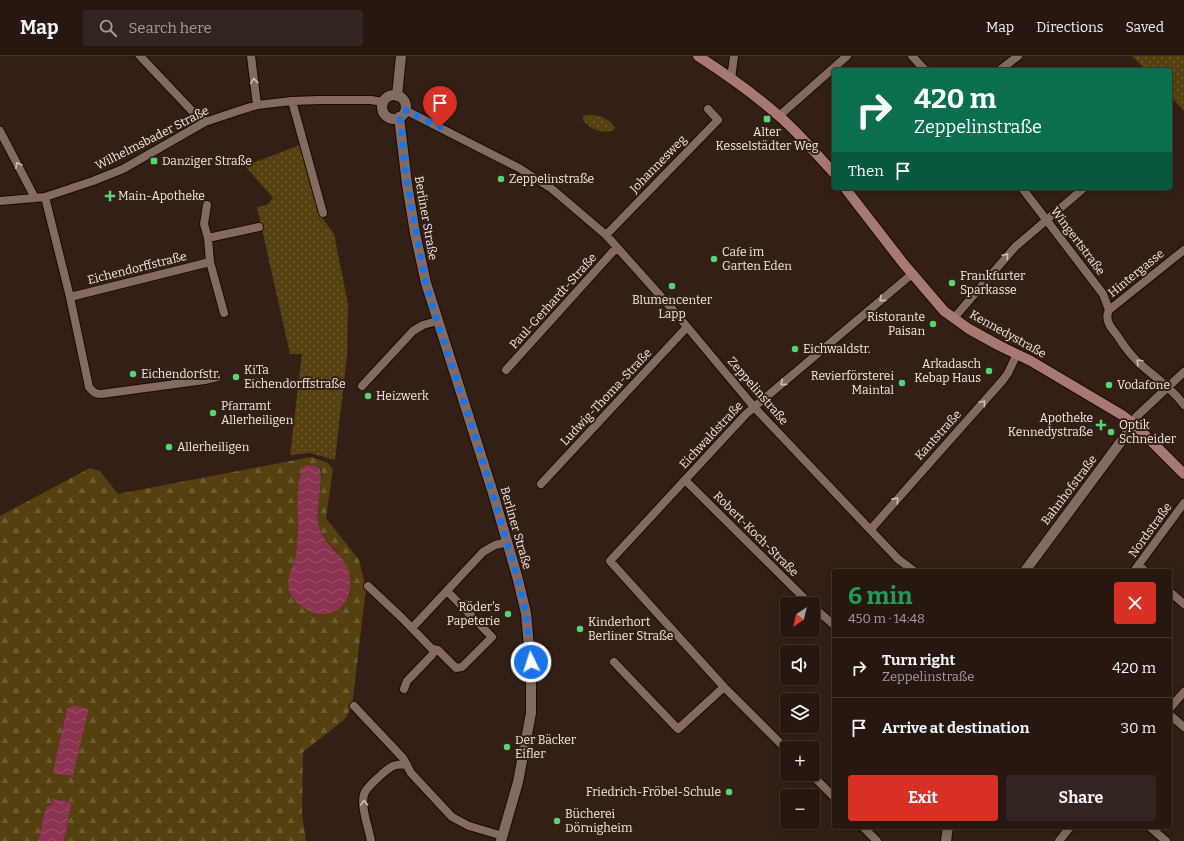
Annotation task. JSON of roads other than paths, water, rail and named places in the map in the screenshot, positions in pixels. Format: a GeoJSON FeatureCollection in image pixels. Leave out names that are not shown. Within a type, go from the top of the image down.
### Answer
{"type":"FeatureCollection","features":[{"type":"Feature","properties":{"kind":"main road"},"geometry":{"type":"LineString","coordinates":[[698,56],[779,116],[832,171]]}},
{"type":"Feature","properties":{"kind":"main road","name":"Kennedystraße"},"geometry":{"type":"LineString","coordinates":[[850,190],[912,274],[937,303],[954,318],[969,329],[1017,354],[1107,405],[1134,424],[1184,474]]}},
{"type":"Feature","properties":{"kind":"street"},"geometry":{"type":"LineString","coordinates":[[140,56],[193,112],[205,122]]}},
{"type":"Feature","properties":{"kind":"street"},"geometry":{"type":"LineString","coordinates":[[251,56],[257,106]]}},
{"type":"Feature","properties":{"kind":"street"},"geometry":{"type":"LineString","coordinates":[[397,96],[401,56]]}},
{"type":"Feature","properties":{"kind":"street"},"geometry":{"type":"LineString","coordinates":[[731,79],[734,56]]}},
{"type":"Feature","properties":{"kind":"street"},"geometry":{"type":"LineString","coordinates":[[833,68],[847,56]]}},
{"type":"Feature","properties":{"kind":"street"},"geometry":{"type":"LineString","coordinates":[[912,56],[923,68]]}},
{"type":"Feature","properties":{"kind":"street"},"geometry":{"type":"LineString","coordinates":[[1003,68],[1018,56]]}},
{"type":"Feature","properties":{"kind":"street"},"geometry":{"type":"LineString","coordinates":[[779,116],[832,69]]}},
{"type":"Feature","properties":{"kind":"street"},"geometry":{"type":"LineString","coordinates":[[389,96],[397,96],[404,101],[402,114],[392,119],[385,115],[382,109],[383,102],[389,96]]}},
{"type":"Feature","properties":{"kind":"street","name":"Wilhelmsbader Straße"},"geometry":{"type":"LineString","coordinates":[[0,201],[45,197],[94,181],[123,169],[205,122],[257,106],[292,101],[364,100],[383,102]]}},
{"type":"Feature","properties":{"kind":"street"},"geometry":{"type":"LineString","coordinates":[[292,101],[323,213]]}},
{"type":"Feature","properties":{"kind":"street","name":"Johannesweg"},"geometry":{"type":"LineString","coordinates":[[606,235],[718,120],[708,109]]}},
{"type":"Feature","properties":{"kind":"street","name":"Zeppelinstraße"},"geometry":{"type":"LineString","coordinates":[[402,114],[518,168],[552,189],[606,235],[688,327],[754,407],[898,559],[911,569]]}},
{"type":"Feature","properties":{"kind":"street","name":"Berliner Straße"},"geometry":{"type":"LineString","coordinates":[[402,114],[405,172],[415,233],[426,284],[508,542],[526,613],[529,634],[532,694],[531,713],[523,761],[502,839]]}},
{"type":"Feature","properties":{"kind":"street"},"geometry":{"type":"LineString","coordinates":[[0,131],[35,198]]}},
{"type":"Feature","properties":{"kind":"street","name":"Wingertstraße"},"geometry":{"type":"LineString","coordinates":[[1024,190],[1103,294],[1109,310]]}},
{"type":"Feature","properties":{"kind":"street"},"geometry":{"type":"LineString","coordinates":[[954,318],[1012,250],[1082,190]]}},
{"type":"Feature","properties":{"kind":"street"},"geometry":{"type":"LineString","coordinates":[[45,197],[70,297],[89,387],[96,394],[205,380],[217,376]]}},
{"type":"Feature","properties":{"kind":"street"},"geometry":{"type":"LineString","coordinates":[[207,205],[204,224],[208,238],[210,262],[224,313]]}},
{"type":"Feature","properties":{"kind":"street"},"geometry":{"type":"LineString","coordinates":[[208,238],[259,227]]}},
{"type":"Feature","properties":{"kind":"street","name":"Paul-Gerhardt-Straße"},"geometry":{"type":"LineString","coordinates":[[506,370],[617,247]]}},
{"type":"Feature","properties":{"kind":"street","name":"Hintergasse"},"geometry":{"type":"LineString","coordinates":[[1184,251],[1109,310],[1107,314],[1107,320],[1128,351],[1137,361],[1175,394],[1184,405]]}},
{"type":"Feature","properties":{"kind":"street","name":"Eichendorffstraße"},"geometry":{"type":"LineString","coordinates":[[70,297],[210,262]]}},
{"type":"Feature","properties":{"kind":"street","name":"Eichwaldstraße"},"geometry":{"type":"LineString","coordinates":[[724,687],[610,561],[754,407],[912,274]]}},
{"type":"Feature","properties":{"kind":"street"},"geometry":{"type":"LineString","coordinates":[[362,386],[413,331],[422,325],[437,321]]}},
{"type":"Feature","properties":{"kind":"street","name":"Ludwig-Thoma-Straße"},"geometry":{"type":"LineString","coordinates":[[541,484],[688,327]]}},
{"type":"Feature","properties":{"kind":"street","name":"Kantstraße"},"geometry":{"type":"LineString","coordinates":[[871,529],[1003,380],[1017,354]]}},
{"type":"Feature","properties":{"kind":"street"},"geometry":{"type":"LineString","coordinates":[[1134,424],[1136,417],[1184,372]]}},
{"type":"Feature","properties":{"kind":"street","name":"Bahnhofstraße"},"geometry":{"type":"LineString","coordinates":[[1026,569],[1134,424]]}},
{"type":"Feature","properties":{"kind":"street","name":"Robert-Koch-Straße"},"geometry":{"type":"LineString","coordinates":[[685,480],[803,597]]}},
{"type":"Feature","properties":{"kind":"street","name":"Nordstraße"},"geometry":{"type":"LineString","coordinates":[[1139,569],[1184,503]]}},
{"type":"Feature","properties":{"kind":"street"},"geometry":{"type":"LineString","coordinates":[[412,628],[483,552],[496,545],[508,542]]}},
{"type":"Feature","properties":{"kind":"street"},"geometry":{"type":"LineString","coordinates":[[368,586],[434,651],[407,681],[404,689]]}},
{"type":"Feature","properties":{"kind":"street"},"geometry":{"type":"LineString","coordinates":[[432,649],[438,650],[456,668],[462,667],[492,638],[447,591]]}},
{"type":"Feature","properties":{"kind":"street"},"geometry":{"type":"LineString","coordinates":[[1172,594],[1184,604]]}},
{"type":"Feature","properties":{"kind":"street"},"geometry":{"type":"LineString","coordinates":[[820,613],[832,624]]}},
{"type":"Feature","properties":{"kind":"street"},"geometry":{"type":"LineString","coordinates":[[614,662],[678,729],[724,687],[780,743]]}},
{"type":"Feature","properties":{"kind":"street"},"geometry":{"type":"LineString","coordinates":[[1172,706],[1184,692]]}},
{"type":"Feature","properties":{"kind":"street"},"geometry":{"type":"LineString","coordinates":[[354,706],[403,758],[411,773],[452,816],[469,826],[502,839]]}},
{"type":"Feature","properties":{"kind":"street"},"geometry":{"type":"LineString","coordinates":[[1172,717],[1184,727]]}},
{"type":"Feature","properties":{"kind":"street"},"geometry":{"type":"LineString","coordinates":[[371,841],[363,803],[364,794],[370,786],[394,764],[399,763],[407,765]]}},
{"type":"Feature","properties":{"kind":"street"},"geometry":{"type":"LineString","coordinates":[[818,781],[832,796]]}},
{"type":"Feature","properties":{"kind":"street"},"geometry":{"type":"LineString","coordinates":[[865,829],[877,841]]}},
{"type":"Feature","properties":{"kind":"street"},"geometry":{"type":"LineString","coordinates":[[946,841],[948,829]]}},
{"type":"Feature","properties":{"kind":"street"},"geometry":{"type":"LineString","coordinates":[[1059,841],[1068,829]]}},
{"type":"Feature","properties":{"kind":"street"},"geometry":{"type":"LineString","coordinates":[[1152,829],[1166,841]]}},
{"type":"Feature","properties":{"kind":"water"},"geometry":{"type":"Polygon","coordinates":[[[306,465],[320,468],[321,483],[318,512],[319,526],[326,540],[345,563],[350,579],[349,594],[343,605],[335,611],[325,614],[312,612],[298,603],[291,595],[288,585],[296,551],[298,530],[298,486],[302,470],[306,465]]]}},
{"type":"Feature","properties":{"kind":"water"},"geometry":{"type":"Polygon","coordinates":[[[73,705],[89,709],[73,776],[53,774],[67,709],[73,705]]]}},
{"type":"Feature","properties":{"kind":"water"},"geometry":{"type":"Polygon","coordinates":[[[53,799],[72,802],[64,841],[38,841],[46,807],[52,805],[53,799]]]}},
{"type":"Feature","properties":{"kind":"place","name":"Alter Kesselstädter Weg"},"geometry":{"type":"Point","coordinates":[767,119]}},
{"type":"Feature","properties":{"kind":"place","name":"Danziger Straße"},"geometry":{"type":"Point","coordinates":[154,161]}},
{"type":"Feature","properties":{"kind":"place","name":"Zeppelinstraße"},"geometry":{"type":"Point","coordinates":[501,179]}},
{"type":"Feature","properties":{"kind":"place","name":"Main-Apotheke"},"geometry":{"type":"Point","coordinates":[110,196]}},
{"type":"Feature","properties":{"kind":"place","name":"Cafe im Garten Eden"},"geometry":{"type":"Point","coordinates":[714,259]}},
{"type":"Feature","properties":{"kind":"place","name":"Frankfurter Sparkasse"},"geometry":{"type":"Point","coordinates":[952,283]}},
{"type":"Feature","properties":{"kind":"place","name":"Blumencenter Lapp"},"geometry":{"type":"Point","coordinates":[672,286]}},
{"type":"Feature","properties":{"kind":"place","name":"Ristorante Paisan"},"geometry":{"type":"Point","coordinates":[933,324]}},
{"type":"Feature","properties":{"kind":"place","name":"Eichwaldstr."},"geometry":{"type":"Point","coordinates":[795,349]}},
{"type":"Feature","properties":{"kind":"place","name":"Arkadasch Kebap Haus"},"geometry":{"type":"Point","coordinates":[989,371]}},
{"type":"Feature","properties":{"kind":"place","name":"Eichendorfstr."},"geometry":{"type":"Point","coordinates":[133,374]}},
{"type":"Feature","properties":{"kind":"place","name":"KiTa Eichendorffstraße"},"geometry":{"type":"Point","coordinates":[236,377]}},
{"type":"Feature","properties":{"kind":"place","name":"Revierförsterei Maintal"},"geometry":{"type":"Point","coordinates":[902,383]}},
{"type":"Feature","properties":{"kind":"place","name":"Vodafone"},"geometry":{"type":"Point","coordinates":[1109,385]}},
{"type":"Feature","properties":{"kind":"place","name":"Heizwerk"},"geometry":{"type":"Point","coordinates":[368,396]}},
{"type":"Feature","properties":{"kind":"place","name":"Pfarramt Allerheiligen"},"geometry":{"type":"Point","coordinates":[213,413]}},
{"type":"Feature","properties":{"kind":"place","name":"Apotheke Kennedystraße"},"geometry":{"type":"Point","coordinates":[1101,425]}},
{"type":"Feature","properties":{"kind":"place","name":"Optik Schneider"},"geometry":{"type":"Point","coordinates":[1111,432]}},
{"type":"Feature","properties":{"kind":"place","name":"Allerheiligen"},"geometry":{"type":"Point","coordinates":[169,447]}},
{"type":"Feature","properties":{"kind":"place","name":"Röder's Papeterie"},"geometry":{"type":"Point","coordinates":[508,614]}},
{"type":"Feature","properties":{"kind":"place","name":"Kinderhort Berliner Straße"},"geometry":{"type":"Point","coordinates":[580,629]}},
{"type":"Feature","properties":{"kind":"place","name":"Der Bäcker Eifler"},"geometry":{"type":"Point","coordinates":[507,747]}},
{"type":"Feature","properties":{"kind":"place","name":"Friedrich-Fröbel-Schule"},"geometry":{"type":"Point","coordinates":[729,792]}},
{"type":"Feature","properties":{"kind":"place","name":"Bücherei Dörnigheim"},"geometry":{"type":"Point","coordinates":[557,821]}}]}
